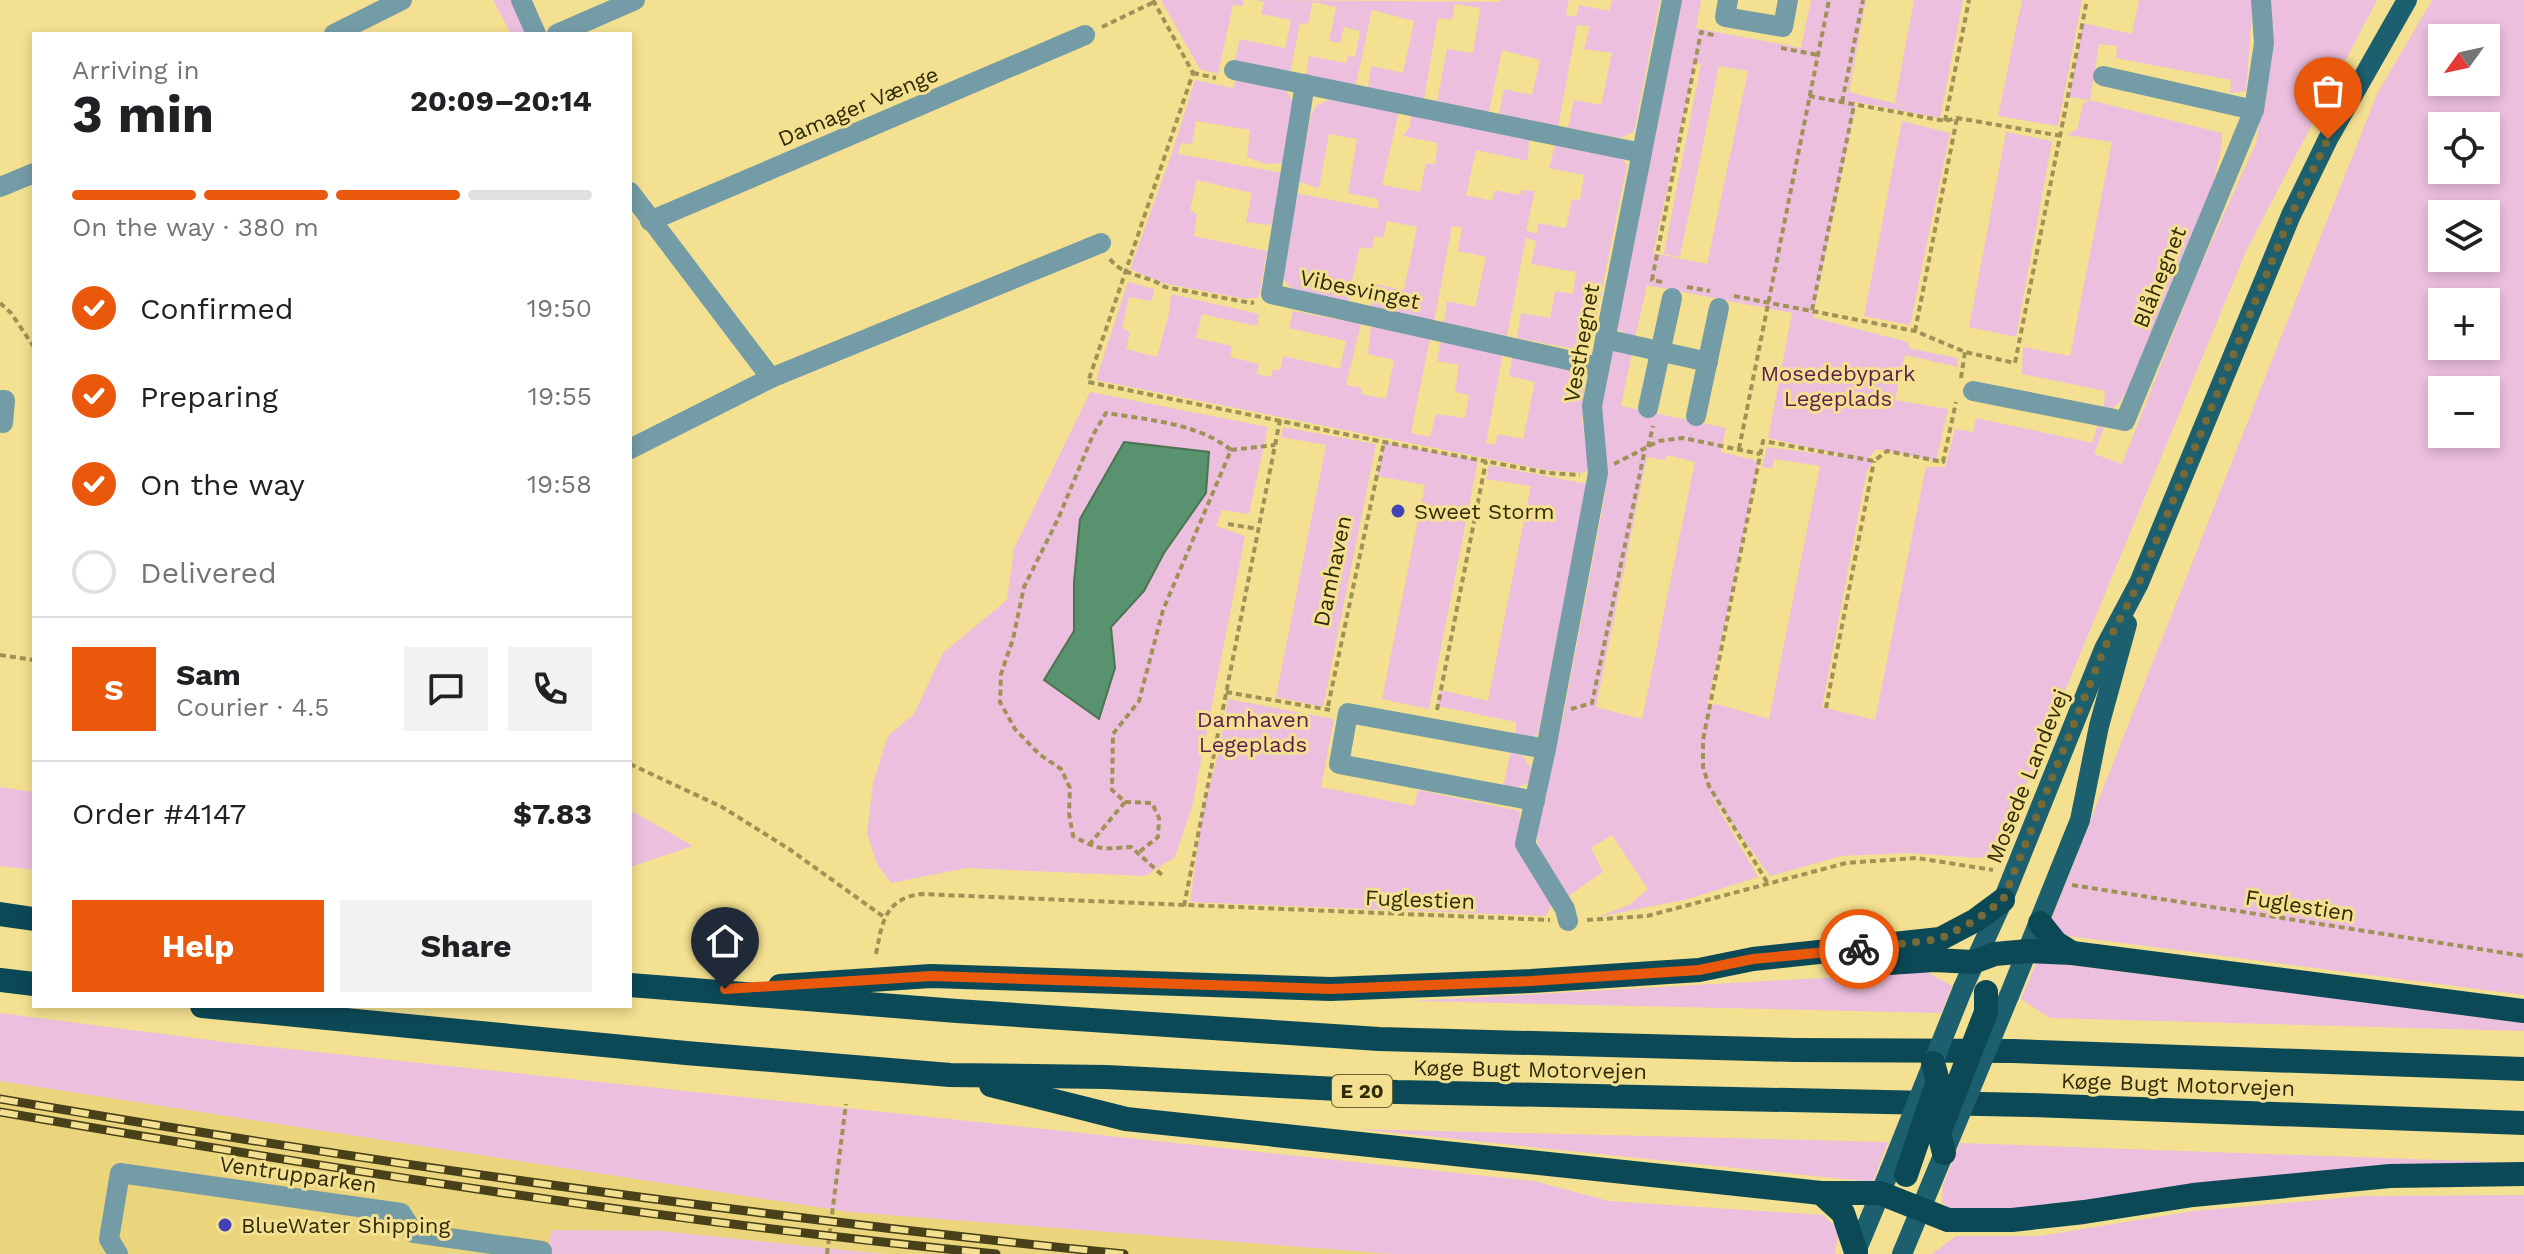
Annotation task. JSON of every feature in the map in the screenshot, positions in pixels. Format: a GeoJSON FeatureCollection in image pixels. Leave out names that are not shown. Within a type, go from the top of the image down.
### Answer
{"type":"FeatureCollection","features":[{"type":"Feature","properties":{"kind":"highway"},"geometry":{"type":"LineString","coordinates":[[1709,969],[1753,959],[1940,939],[1976,920],[2003,900]]}},
{"type":"Feature","properties":{"kind":"highway"},"geometry":{"type":"LineString","coordinates":[[0,914],[32,919]]}},
{"type":"Feature","properties":{"kind":"highway"},"geometry":{"type":"LineString","coordinates":[[2040,923],[2056,943],[2072,953]]}},
{"type":"Feature","properties":{"kind":"highway"},"geometry":{"type":"LineString","coordinates":[[696,991],[931,976],[1331,989],[1531,981],[1709,969],[1755,973],[1934,960],[1973,962],[1995,954],[2028,951],[2072,953],[2524,1011]]}},
{"type":"Feature","properties":{"kind":"highway"},"geometry":{"type":"LineString","coordinates":[[1944,1153],[1939,1133],[1986,1012],[1986,992],[1973,962]]}},
{"type":"Feature","properties":{"kind":"highway"},"geometry":{"type":"LineString","coordinates":[[0,980],[32,984]]}},
{"type":"Feature","properties":{"kind":"highway","name":"Køge Bugt Motorvejen"},"geometry":{"type":"LineString","coordinates":[[632,985],[972,1013],[1379,1039],[1794,1050],[2013,1051],[2524,1069]]}},
{"type":"Feature","properties":{"kind":"highway","name":"Køge Bugt Motorvejen"},"geometry":{"type":"LineString","coordinates":[[223,1008],[950,1075],[1106,1077],[1397,1092],[2029,1105],[2524,1123]]}},
{"type":"Feature","properties":{"kind":"highway"},"geometry":{"type":"LineString","coordinates":[[1892,1179],[1938,1081],[1933,1063]]}},
{"type":"Feature","properties":{"kind":"highway"},"geometry":{"type":"LineString","coordinates":[[950,1075],[1126,1119],[1821,1193],[1892,1179],[1909,1192],[1920,1210],[1948,1220],[2012,1220],[2193,1195],[2390,1176],[2524,1174]]}},
{"type":"Feature","properties":{"kind":"highway"},"geometry":{"type":"LineString","coordinates":[[1821,1193],[1843,1213],[1855,1253]]}},
{"type":"Feature","properties":{"kind":"main road","name":"Mosede Landevej"},"geometry":{"type":"LineString","coordinates":[[1973,962],[2003,900],[2104,649],[2139,583],[2291,215],[2328,139],[2407,0]]}},
{"type":"Feature","properties":{"kind":"main road","name":"Mosede Landevej"},"geometry":{"type":"LineString","coordinates":[[1933,1063],[1986,992],[2028,951],[2080,820],[2099,726],[2139,583]]}},
{"type":"Feature","properties":{"kind":"main road"},"geometry":{"type":"LineString","coordinates":[[1902,1254],[1944,1153]]}},
{"type":"Feature","properties":{"kind":"main road"},"geometry":{"type":"LineString","coordinates":[[1855,1253],[1892,1179]]}},
{"type":"Feature","properties":{"kind":"street"},"geometry":{"type":"LineString","coordinates":[[338,32],[402,0]]}},
{"type":"Feature","properties":{"kind":"street"},"geometry":{"type":"LineString","coordinates":[[521,0],[535,32]]}},
{"type":"Feature","properties":{"kind":"street"},"geometry":{"type":"LineString","coordinates":[[562,32],[635,0]]}},
{"type":"Feature","properties":{"kind":"street","name":"Vesthegnet"},"geometry":{"type":"LineString","coordinates":[[1568,921],[1565,909],[1525,844],[1598,473],[1592,406],[1672,0]]}},
{"type":"Feature","properties":{"kind":"street"},"geometry":{"type":"LineString","coordinates":[[1728,0],[1725,17],[1783,27],[1788,0]]}},
{"type":"Feature","properties":{"kind":"street","name":"Blåhegnet"},"geometry":{"type":"LineString","coordinates":[[1964,387],[2125,421],[2254,110],[2264,43],[2261,0]]}},
{"type":"Feature","properties":{"kind":"street","name":"Damager Vænge"},"geometry":{"type":"LineString","coordinates":[[650,221],[1085,35]]}},
{"type":"Feature","properties":{"kind":"street"},"geometry":{"type":"LineString","coordinates":[[1234,70],[1642,153]]}},
{"type":"Feature","properties":{"kind":"street"},"geometry":{"type":"LineString","coordinates":[[2103,76],[2254,110]]}},
{"type":"Feature","properties":{"kind":"street","name":"Vibesvinget"},"geometry":{"type":"LineString","coordinates":[[1305,84],[1271,294],[1599,367]]}},
{"type":"Feature","properties":{"kind":"street"},"geometry":{"type":"LineString","coordinates":[[0,187],[32,174]]}},
{"type":"Feature","properties":{"kind":"street"},"geometry":{"type":"LineString","coordinates":[[632,195],[771,378]]}},
{"type":"Feature","properties":{"kind":"street"},"geometry":{"type":"LineString","coordinates":[[632,448],[771,378],[1101,243]]}},
{"type":"Feature","properties":{"kind":"street"},"geometry":{"type":"LineString","coordinates":[[1648,408],[1672,289]]}},
{"type":"Feature","properties":{"kind":"street"},"geometry":{"type":"LineString","coordinates":[[1696,416],[1719,308]]}},
{"type":"Feature","properties":{"kind":"street"},"geometry":{"type":"LineString","coordinates":[[1605,339],[1708,362]]}},
{"type":"Feature","properties":{"kind":"street"},"geometry":{"type":"LineString","coordinates":[[0,400],[5,400],[3,423]]}},
{"type":"Feature","properties":{"kind":"street"},"geometry":{"type":"LineString","coordinates":[[1535,801],[1339,764],[1348,713],[1546,749]]}},
{"type":"Feature","properties":{"kind":"street","name":"Ventrupparken"},"geometry":{"type":"LineString","coordinates":[[118,1254],[109,1239],[120,1173],[401,1213],[414,1233],[542,1251]]}},
{"type":"Feature","properties":{"kind":"path"},"geometry":{"type":"LineString","coordinates":[[1738,449],[1829,0]]}},
{"type":"Feature","properties":{"kind":"path"},"geometry":{"type":"LineString","coordinates":[[1842,102],[1863,0]]}},
{"type":"Feature","properties":{"kind":"path"},"geometry":{"type":"LineString","coordinates":[[1945,121],[1969,0]]}},
{"type":"Feature","properties":{"kind":"path"},"geometry":{"type":"LineString","coordinates":[[1730,38],[1701,32],[1652,280],[1672,289],[1768,302],[1915,331],[1965,352],[2015,363],[2087,0]]}},
{"type":"Feature","properties":{"kind":"path"},"geometry":{"type":"LineString","coordinates":[[1085,35],[1154,1],[1193,73],[1088,382],[1548,473],[1585,476],[1598,473],[1659,441],[1683,438],[1760,454]]}},
{"type":"Feature","properties":{"kind":"path"},"geometry":{"type":"LineString","coordinates":[[1774,47],[1818,55]]}},
{"type":"Feature","properties":{"kind":"path"},"geometry":{"type":"LineString","coordinates":[[1809,96],[1945,121],[1957,118],[2062,136]]}},
{"type":"Feature","properties":{"kind":"path"},"geometry":{"type":"LineString","coordinates":[[1812,311],[1854,105]]}},
{"type":"Feature","properties":{"kind":"path"},"geometry":{"type":"LineString","coordinates":[[1915,331],[1957,118]]}},
{"type":"Feature","properties":{"kind":"path"},"geometry":{"type":"LineString","coordinates":[[1126,271],[1165,287],[1251,303],[1271,294]]}},
{"type":"Feature","properties":{"kind":"path"},"geometry":{"type":"LineString","coordinates":[[0,303],[11,313],[32,344]]}},
{"type":"Feature","properties":{"kind":"path"},"geometry":{"type":"LineString","coordinates":[[1826,708],[1874,461],[1887,451],[1943,462],[1964,387],[1965,352]]}},
{"type":"Feature","properties":{"kind":"path"},"geometry":{"type":"LineString","coordinates":[[1162,875],[1131,847],[1097,850],[1073,836],[1069,813],[1070,788],[1061,769],[1039,754],[1015,729],[1000,702],[1001,674],[1013,639],[1024,587],[1106,413],[1179,426],[1215,438],[1231,450],[1275,445]]}},
{"type":"Feature","properties":{"kind":"path"},"geometry":{"type":"LineString","coordinates":[[1184,906],[1280,420]]}},
{"type":"Feature","properties":{"kind":"path"},"geometry":{"type":"LineString","coordinates":[[1768,882],[1709,786],[1703,767],[1703,740],[1763,441],[1874,461]]}},
{"type":"Feature","properties":{"kind":"path","name":"Damhaven"},"geometry":{"type":"LineString","coordinates":[[1327,710],[1384,442]]}},
{"type":"Feature","properties":{"kind":"path"},"geometry":{"type":"LineString","coordinates":[[1552,716],[1592,703],[1645,449]]}},
{"type":"Feature","properties":{"kind":"path"},"geometry":{"type":"LineString","coordinates":[[1138,853],[1158,837],[1159,818],[1152,803],[1125,802],[1112,790],[1113,734],[1139,701],[1163,610],[1231,450]]}},
{"type":"Feature","properties":{"kind":"path"},"geometry":{"type":"LineString","coordinates":[[1433,728],[1486,461]]}},
{"type":"Feature","properties":{"kind":"path"},"geometry":{"type":"LineString","coordinates":[[1228,524],[1258,529]]}},
{"type":"Feature","properties":{"kind":"path"},"geometry":{"type":"LineString","coordinates":[[0,655],[32,660]]}},
{"type":"Feature","properties":{"kind":"path"},"geometry":{"type":"LineString","coordinates":[[1226,692],[1348,713]]}},
{"type":"Feature","properties":{"kind":"path"},"geometry":{"type":"LineString","coordinates":[[632,765],[722,807],[789,849],[884,917],[876,954]]}},
{"type":"Feature","properties":{"kind":"path"},"geometry":{"type":"LineString","coordinates":[[1089,845],[1125,802]]}},
{"type":"Feature","properties":{"kind":"path","name":"Fuglestien"},"geometry":{"type":"LineString","coordinates":[[884,917],[907,896],[921,894],[1568,921],[1647,916],[1846,863],[1917,858],[1993,870]]}},
{"type":"Feature","properties":{"kind":"path","name":"Fuglestien"},"geometry":{"type":"LineString","coordinates":[[2070,885],[2524,956]]}},
{"type":"Feature","properties":{"kind":"path"},"geometry":{"type":"LineString","coordinates":[[827,1254],[846,1104]]}},
{"type":"Feature","properties":{"kind":"shaded area"},"geometry":{"type":"Polygon","coordinates":[[[1124,442],[1209,452],[1206,493],[1164,553],[1144,591],[1111,627],[1115,668],[1099,719],[1044,680],[1074,631],[1074,582],[1080,519],[1124,442]]]}},
{"type":"Feature","properties":{"kind":"shaded area"},"geometry":{"type":"Polygon","coordinates":[[[0,1081],[852,1212],[1393,1254],[887,1254],[663,1231],[675,1254],[0,1254],[0,1081]]]}},
{"type":"Feature","properties":{"kind":"green space"},"geometry":{"type":"Polygon","coordinates":[[[493,0],[511,0],[527,32],[510,32],[493,0]]]}},
{"type":"Feature","properties":{"kind":"green space"},"geometry":{"type":"Polygon","coordinates":[[[1161,0],[1244,0],[1243,6],[1233,5],[1218,74],[1200,69],[1161,0]]]}},
{"type":"Feature","properties":{"kind":"green space"},"geometry":{"type":"Polygon","coordinates":[[[1257,0],[1569,0],[1566,15],[1576,17],[1579,5],[1609,11],[1612,0],[1660,0],[1634,132],[1621,138],[1568,128],[1574,100],[1601,105],[1612,53],[1584,49],[1590,26],[1577,25],[1558,127],[1499,115],[1504,89],[1532,95],[1540,60],[1502,50],[1489,112],[1437,102],[1447,49],[1473,53],[1480,8],[1455,4],[1452,20],[1438,18],[1424,99],[1368,88],[1371,66],[1403,73],[1414,21],[1372,10],[1355,88],[1306,77],[1309,56],[1346,63],[1348,56],[1355,57],[1360,31],[1344,27],[1340,43],[1329,41],[1336,7],[1313,2],[1308,24],[1300,23],[1290,73],[1234,63],[1240,39],[1285,48],[1291,20],[1261,14],[1264,2],[1257,0]]]}},
{"type":"Feature","properties":{"kind":"green space","name":"Mosedebypark Legeplads"},"geometry":{"type":"Polygon","coordinates":[[[1679,0],[1701,0],[1696,28],[1801,48],[1811,0],[1866,0],[1849,92],[1905,106],[1895,102],[1914,0],[1963,0],[1940,118],[1856,102],[1811,317],[1908,342],[1909,348],[1957,358],[1958,367],[1905,355],[1895,400],[1948,409],[1936,461],[1877,449],[1866,460],[1874,461],[1867,470],[1822,707],[1875,720],[1926,467],[1945,467],[1955,429],[1973,432],[1976,418],[2092,443],[2098,425],[2104,428],[2094,454],[2122,464],[2196,276],[2256,143],[2273,34],[2270,0],[2377,0],[2247,249],[1997,856],[1979,858],[1907,853],[1841,856],[1770,876],[1709,792],[1758,877],[1688,899],[1598,917],[1629,905],[1648,889],[1612,835],[1591,848],[1603,872],[1568,896],[1537,844],[1538,826],[1563,717],[1605,495],[1601,409],[1609,350],[1632,352],[1621,406],[1726,428],[1721,452],[1759,461],[1707,707],[1716,704],[1769,719],[1820,466],[1774,459],[1772,469],[1762,467],[1767,447],[1855,458],[1768,438],[1792,313],[1647,285],[1635,338],[1615,328],[1679,0]],[[1695,63],[1653,253],[1707,264],[1748,71],[1719,66],[1680,257],[1664,254],[1701,64],[1695,63]],[[1667,455],[1665,460],[1647,457],[1596,707],[1642,719],[1695,462],[1667,455]]]}},
{"type":"Feature","properties":{"kind":"green space"},"geometry":{"type":"Polygon","coordinates":[[[2022,0],[2082,0],[2058,126],[1998,116],[2022,0]]]}},
{"type":"Feature","properties":{"kind":"green space"},"geometry":{"type":"Polygon","coordinates":[[[2139,0],[2253,0],[2246,91],[2230,93],[2231,80],[2116,58],[2117,46],[2099,44],[2090,100],[2222,133],[2212,188],[2128,388],[2120,402],[2111,409],[2104,406],[2105,391],[2022,374],[2023,347],[2070,356],[2112,142],[2067,135],[2077,129],[2083,104],[2089,100],[2069,97],[2083,23],[2132,34],[2139,0]]]}},
{"type":"Feature","properties":{"kind":"green space"},"geometry":{"type":"Polygon","coordinates":[[[2432,0],[2524,0],[2524,995],[2046,933],[2377,94],[2432,0]]]}},
{"type":"Feature","properties":{"kind":"green space"},"geometry":{"type":"Polygon","coordinates":[[[1236,79],[1274,86],[1290,97],[1293,115],[1284,163],[1266,164],[1247,157],[1250,130],[1196,121],[1192,144],[1181,143],[1178,154],[1283,173],[1271,225],[1246,222],[1252,193],[1197,180],[1190,209],[1197,215],[1194,236],[1267,251],[1259,297],[1246,299],[1162,283],[1130,269],[1195,80],[1233,88],[1236,79]]]}},
{"type":"Feature","properties":{"kind":"green space"},"geometry":{"type":"Polygon","coordinates":[[[1334,98],[1399,111],[1382,185],[1420,192],[1426,163],[1435,164],[1438,143],[1403,136],[1410,126],[1411,114],[1529,138],[1528,161],[1476,150],[1466,195],[1492,201],[1495,190],[1520,195],[1522,190],[1535,191],[1526,230],[1537,234],[1538,223],[1566,228],[1572,199],[1580,200],[1584,175],[1549,168],[1556,142],[1619,154],[1627,165],[1591,343],[1580,350],[1517,338],[1521,313],[1550,318],[1555,291],[1573,294],[1576,272],[1531,264],[1536,241],[1526,238],[1507,336],[1444,323],[1447,301],[1475,307],[1486,257],[1458,251],[1462,227],[1452,226],[1434,322],[1371,309],[1374,284],[1404,290],[1417,227],[1387,221],[1383,238],[1374,236],[1372,249],[1360,247],[1349,304],[1309,297],[1293,289],[1281,273],[1295,193],[1379,209],[1378,199],[1348,193],[1357,139],[1329,134],[1319,188],[1297,181],[1311,115],[1317,105],[1334,98]]]}},
{"type":"Feature","properties":{"kind":"green space"},"geometry":{"type":"Polygon","coordinates":[[[1902,121],[1950,133],[1910,325],[1864,316],[1902,121]]]}},
{"type":"Feature","properties":{"kind":"green space"},"geometry":{"type":"Polygon","coordinates":[[[2006,132],[2052,141],[2016,337],[1969,327],[2006,132]]]}},
{"type":"Feature","properties":{"kind":"green space"},"geometry":{"type":"Polygon","coordinates":[[[1128,282],[1154,289],[1152,301],[1129,297],[1122,328],[1130,332],[1126,349],[1157,357],[1171,294],[1259,314],[1257,326],[1202,314],[1196,338],[1232,346],[1230,357],[1259,364],[1257,374],[1271,377],[1273,370],[1280,370],[1283,356],[1340,369],[1346,341],[1289,328],[1293,311],[1361,324],[1346,385],[1362,388],[1361,394],[1386,399],[1394,360],[1368,354],[1371,326],[1430,338],[1411,433],[1430,437],[1436,414],[1465,418],[1469,395],[1455,392],[1459,365],[1437,361],[1441,341],[1503,353],[1486,443],[1495,445],[1498,434],[1523,439],[1535,382],[1509,376],[1513,353],[1576,366],[1585,375],[1582,421],[1589,468],[1584,473],[1545,470],[1096,380],[1128,282]]]}},
{"type":"Feature","properties":{"kind":"green space"},"geometry":{"type":"Polygon","coordinates":[[[1090,392],[1268,427],[1249,514],[1222,510],[1216,526],[1245,536],[1192,807],[1175,857],[1145,876],[966,868],[891,883],[877,864],[867,833],[873,783],[888,736],[914,714],[943,653],[1007,600],[1014,549],[1090,392]],[[1206,493],[1080,519],[1074,582],[1074,631],[1044,680],[1114,668],[1110,627],[1144,591],[1164,553],[1206,493]]]}},
{"type":"Feature","properties":{"kind":"green space"},"geometry":{"type":"Polygon","coordinates":[[[1283,427],[1376,444],[1323,707],[1276,697],[1326,445],[1281,437],[1283,427]]]}},
{"type":"Feature","properties":{"kind":"green space"},"geometry":{"type":"Polygon","coordinates":[[[1384,442],[1478,460],[1429,709],[1382,699],[1425,485],[1377,476],[1384,442]]]}},
{"type":"Feature","properties":{"kind":"green space"},"geometry":{"type":"Polygon","coordinates":[[[1489,465],[1587,484],[1539,729],[1537,735],[1526,740],[1516,737],[1516,722],[1437,706],[1441,690],[1488,701],[1531,486],[1486,479],[1489,465]]]}},
{"type":"Feature","properties":{"kind":"green space","name":"Damhaven Legeplads"},"geometry":{"type":"Polygon","coordinates":[[[1228,699],[1334,719],[1321,787],[1414,806],[1418,790],[1519,811],[1525,861],[1553,904],[1545,916],[1190,902],[1203,809],[1219,752],[1228,699]]]}},
{"type":"Feature","properties":{"kind":"green space"},"geometry":{"type":"Polygon","coordinates":[[[1510,753],[1522,755],[1531,768],[1529,782],[1515,789],[1503,788],[1510,753]]]}},
{"type":"Feature","properties":{"kind":"green space"},"geometry":{"type":"Polygon","coordinates":[[[0,787],[32,792],[32,870],[0,866],[0,787]]]}},
{"type":"Feature","properties":{"kind":"green space"},"geometry":{"type":"Polygon","coordinates":[[[632,811],[693,846],[632,866],[632,811]]]}},
{"type":"Feature","properties":{"kind":"green space"},"geometry":{"type":"Polygon","coordinates":[[[2037,961],[2524,1022],[2524,1031],[2050,1018],[2021,999],[2037,961]]]}},
{"type":"Feature","properties":{"kind":"green space"},"geometry":{"type":"Polygon","coordinates":[[[1927,972],[1952,986],[1941,1013],[1412,1001],[1927,972]]]}},
{"type":"Feature","properties":{"kind":"green space"},"geometry":{"type":"Polygon","coordinates":[[[0,1013],[233,1043],[1534,1181],[1609,1201],[1823,1215],[1839,1230],[1835,1254],[1393,1254],[850,1212],[0,1081],[0,1013]]]}},
{"type":"Feature","properties":{"kind":"green space"},"geometry":{"type":"Polygon","coordinates":[[[1357,1129],[1888,1142],[1873,1182],[1357,1129]]]}},
{"type":"Feature","properties":{"kind":"green space"},"geometry":{"type":"Polygon","coordinates":[[[1960,1143],[2524,1163],[2017,1210],[1950,1209],[1942,1202],[1943,1185],[1960,1143]]]}},
{"type":"Feature","properties":{"kind":"green space"},"geometry":{"type":"Polygon","coordinates":[[[2524,1195],[2524,1254],[1932,1254],[1956,1236],[2040,1236],[2193,1211],[2365,1196],[2524,1195]]]}},
{"type":"Feature","properties":{"kind":"green space"},"geometry":{"type":"Polygon","coordinates":[[[551,1230],[661,1231],[883,1254],[548,1254],[551,1230]]]}},
{"type":"Feature","properties":{"kind":"railway"},"geometry":{"type":"LineString","coordinates":[[0,1099],[280,1145],[560,1186],[842,1223],[1124,1254]]}},
{"type":"Feature","properties":{"kind":"railway"},"geometry":{"type":"LineString","coordinates":[[0,1112],[248,1154],[622,1210],[996,1254]]}},
{"type":"Feature","properties":{"kind":"way so far"},"geometry":{"type":"LineString","coordinates":[[1859,949],[1940,939],[1964,928],[2003,900],[2104,649],[2139,583],[2291,215],[2328,139]]}},
{"type":"Feature","properties":{"kind":"place","name":"Sweet Storm"},"geometry":{"type":"Point","coordinates":[1398,511]}},
{"type":"Feature","properties":{"kind":"place","name":"BlueWater Shipping"},"geometry":{"type":"Point","coordinates":[225,1225]}},
{"type":"Feature","properties":{"kind":"route"},"geometry":{"type":"LineString","coordinates":[[725,989],[931,976],[1331,989],[1699,970],[1753,959],[1859,949]]}}]}
